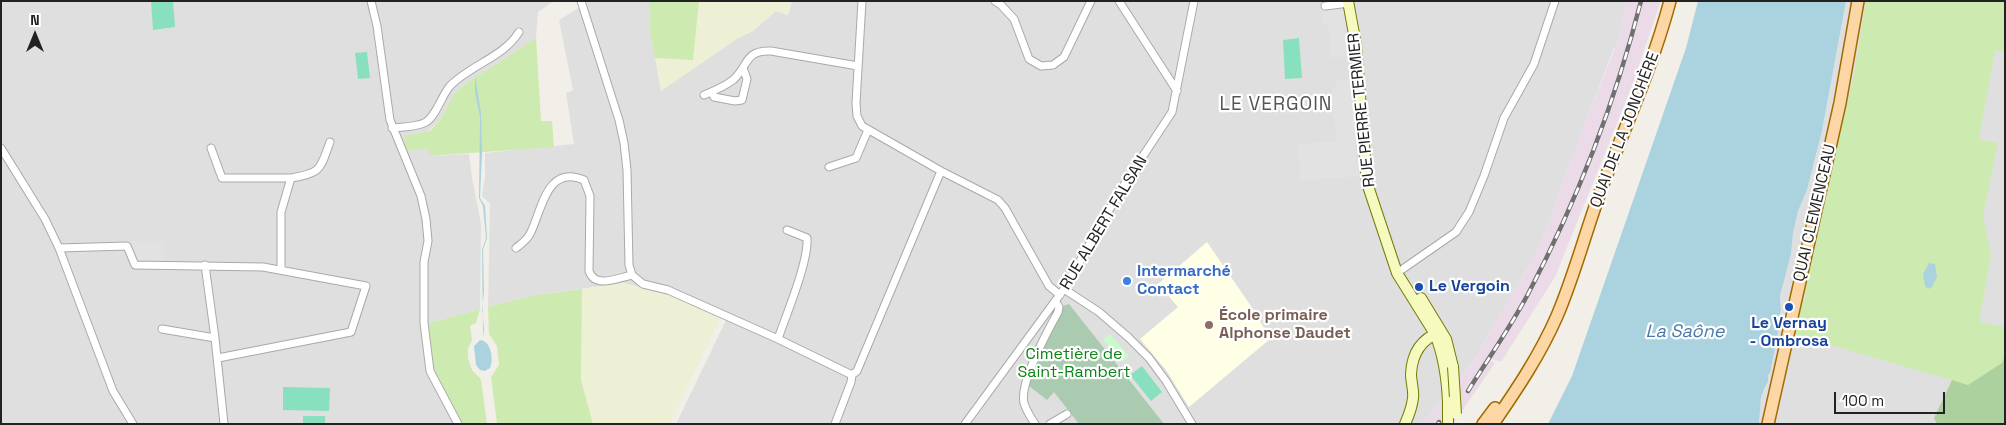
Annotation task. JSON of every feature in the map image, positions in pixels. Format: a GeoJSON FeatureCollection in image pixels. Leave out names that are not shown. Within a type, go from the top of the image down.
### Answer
{"type":"FeatureCollection","features":[{"type":"Feature","properties":{"kind":"main road","name":"QUAI DE LA JONCHÈRE"},"geometry":{"type":"LineString","coordinates":[[1577,258],[1653,58],[1670,1]]}},
{"type":"Feature","properties":{"kind":"main road","name":"QUAI CLEMENCEAU"},"geometry":{"type":"LineString","coordinates":[[1768,424],[1838,112],[1858,1]]}},
{"type":"Feature","properties":{"kind":"main road"},"geometry":{"type":"LineString","coordinates":[[1483,424],[1514,383],[1529,359],[1577,258]]}},
{"type":"Feature","properties":{"kind":"main road"},"geometry":{"type":"LineString","coordinates":[[1493,424],[1529,370],[1556,317],[1577,258]]}},
{"type":"Feature","properties":{"kind":"street"},"geometry":{"type":"LineString","coordinates":[[371,1],[377,26],[392,128],[421,196],[428,240],[424,262],[426,345],[430,371],[458,424]]}},
{"type":"Feature","properties":{"kind":"street"},"geometry":{"type":"LineString","coordinates":[[581,1],[619,120],[624,143],[627,170],[629,265],[632,275],[643,284],[668,290],[778,339],[852,375]]}},
{"type":"Feature","properties":{"kind":"street"},"geometry":{"type":"LineString","coordinates":[[862,1],[856,104],[857,116],[862,126],[941,171],[998,200],[1049,286],[1060,295],[1099,312],[1128,337],[1149,358],[1192,424]]}},
{"type":"Feature","properties":{"kind":"street"},"geometry":{"type":"LineString","coordinates":[[995,1],[1014,19],[1029,59],[1041,66],[1053,65],[1064,57],[1091,1]]}},
{"type":"Feature","properties":{"kind":"street"},"geometry":{"type":"LineString","coordinates":[[1119,1],[1177,91]]}},
{"type":"Feature","properties":{"kind":"street","name":"RUE ALBERT FALSAN"},"geometry":{"type":"LineString","coordinates":[[966,423],[1060,295],[1120,192],[1165,125],[1172,112],[1177,91],[1194,1]]}},
{"type":"Feature","properties":{"kind":"street"},"geometry":{"type":"LineString","coordinates":[[1399,271],[1456,232],[1469,212],[1504,118],[1534,64],[1555,1]]}},
{"type":"Feature","properties":{"kind":"street"},"geometry":{"type":"LineString","coordinates":[[1325,6],[1349,2]]}},
{"type":"Feature","properties":{"kind":"street","name":"RUE PIERRE TERMIER"},"geometry":{"type":"LineString","coordinates":[[1349,2],[1356,45],[1367,183],[1399,271],[1440,336],[1455,386],[1456,424]]}},
{"type":"Feature","properties":{"kind":"street"},"geometry":{"type":"LineString","coordinates":[[392,128],[428,121],[448,88],[458,78],[513,42],[520,32]]}},
{"type":"Feature","properties":{"kind":"street"},"geometry":{"type":"LineString","coordinates":[[743,68],[746,79],[742,100],[714,98],[708,93],[733,80],[751,55],[763,51],[858,66]]}},
{"type":"Feature","properties":{"kind":"street"},"geometry":{"type":"LineString","coordinates":[[829,168],[856,158],[868,130]]}},
{"type":"Feature","properties":{"kind":"street"},"geometry":{"type":"LineString","coordinates":[[211,148],[222,178],[291,178],[311,175],[320,168],[330,142]]}},
{"type":"Feature","properties":{"kind":"street"},"geometry":{"type":"LineString","coordinates":[[1,148],[45,219],[59,248],[113,391],[133,424]]}},
{"type":"Feature","properties":{"kind":"street"},"geometry":{"type":"LineString","coordinates":[[835,424],[852,375],[857,371],[875,331],[941,171]]}},
{"type":"Feature","properties":{"kind":"street"},"geometry":{"type":"LineString","coordinates":[[516,248],[529,236],[549,188],[563,178],[568,176],[576,177],[584,180],[590,196],[589,271],[591,277],[594,280],[603,281],[632,275]]}},
{"type":"Feature","properties":{"kind":"street"},"geometry":{"type":"LineString","coordinates":[[281,270],[281,212],[291,178]]}},
{"type":"Feature","properties":{"kind":"street"},"geometry":{"type":"LineString","coordinates":[[778,339],[808,246],[807,238],[787,230]]}},
{"type":"Feature","properties":{"kind":"street"},"geometry":{"type":"LineString","coordinates":[[59,248],[127,246],[135,264],[263,267],[366,286],[351,332],[218,358]]}},
{"type":"Feature","properties":{"kind":"street"},"geometry":{"type":"LineString","coordinates":[[205,265],[218,358],[224,424]]}},
{"type":"Feature","properties":{"kind":"street"},"geometry":{"type":"LineString","coordinates":[[1035,424],[1024,402],[1025,388],[1036,355],[1058,312],[1060,295]]}},
{"type":"Feature","properties":{"kind":"street"},"geometry":{"type":"LineString","coordinates":[[162,329],[215,338]]}},
{"type":"Feature","properties":{"kind":"street"},"geometry":{"type":"LineString","coordinates":[[1404,424],[1412,404],[1411,375],[1417,353],[1421,344],[1427,338],[1440,336]]}},
{"type":"Feature","properties":{"kind":"street","name":"RUE PIERRE TERMIER"},"geometry":{"type":"LineString","coordinates":[[1448,424],[1450,370]]}},
{"type":"Feature","properties":{"kind":"street"},"geometry":{"type":"LineString","coordinates":[[1050,424],[1067,414]]}},
{"type":"Feature","properties":{"kind":"shaded area"},"geometry":{"type":"Polygon","coordinates":[[[1,1],[554,1],[538,12],[536,38],[465,84],[454,94],[440,120],[407,151],[429,149],[430,156],[469,154],[481,224],[480,309],[426,324],[440,383],[462,424],[1,424],[1,1]]]}},
{"type":"Feature","properties":{"kind":"shaded area"},"geometry":{"type":"Polygon","coordinates":[[[590,1],[649,1],[650,32],[662,90],[738,38],[753,31],[776,11],[788,15],[792,1],[1626,1],[1616,48],[1614,48],[1539,248],[1478,353],[1481,355],[1480,357],[1477,356],[1459,381],[1422,424],[676,424],[727,318],[624,283],[530,296],[488,307],[490,204],[482,196],[485,177],[485,153],[574,144],[566,93],[573,90],[559,20],[590,1]]]}},
{"type":"Feature","properties":{"kind":"shaded area"},"geometry":{"type":"Polygon","coordinates":[[[699,1],[792,1],[788,15],[776,11],[753,31],[738,38],[661,91],[655,58],[693,60],[699,1]]]}},
{"type":"Feature","properties":{"kind":"shaded area"},"geometry":{"type":"Polygon","coordinates":[[[1626,1],[1661,1],[1630,91],[1555,277],[1501,362],[1492,359],[1491,361],[1495,363],[1453,424],[1422,424],[1459,381],[1477,356],[1480,357],[1481,355],[1478,353],[1539,248],[1586,121],[1616,48],[1626,1]]]}},
{"type":"Feature","properties":{"kind":"shaded area"},"geometry":{"type":"Polygon","coordinates":[[[1846,1],[2005,1],[2005,424],[1759,424],[1761,397],[1766,388],[1778,334],[1781,309],[1780,296],[1791,254],[1798,211],[1807,190],[1822,131],[1846,1]]]}},
{"type":"Feature","properties":{"kind":"shaded area"},"geometry":{"type":"Polygon","coordinates":[[[1344,8],[1348,56],[1331,58],[1328,24],[1322,23],[1321,11],[1344,8]]]}},
{"type":"Feature","properties":{"kind":"shaded area"},"geometry":{"type":"Polygon","coordinates":[[[1351,79],[1358,176],[1301,181],[1298,144],[1336,141],[1332,88],[1337,87],[1336,80],[1351,79]]]}},
{"type":"Feature","properties":{"kind":"shaded area"},"geometry":{"type":"Polygon","coordinates":[[[129,241],[163,241],[166,261],[136,260],[129,241]]]}},
{"type":"Feature","properties":{"kind":"shaded area","name":"École primaire Alphonse Daudet"},"geometry":{"type":"Polygon","coordinates":[[[1207,242],[1255,312],[1270,339],[1189,407],[1166,370],[1140,339],[1178,307],[1158,284],[1207,242]]]}},
{"type":"Feature","properties":{"kind":"shaded area"},"geometry":{"type":"Polygon","coordinates":[[[624,283],[674,295],[721,316],[670,424],[593,424],[591,420],[581,380],[582,289],[624,283]]]}},
{"type":"Feature","properties":{"kind":"green space"},"geometry":{"type":"Polygon","coordinates":[[[151,1],[173,1],[175,27],[153,30],[151,1]]]}},
{"type":"Feature","properties":{"kind":"green space"},"geometry":{"type":"Polygon","coordinates":[[[649,1],[699,1],[693,60],[655,58],[650,32],[649,1]]]}},
{"type":"Feature","properties":{"kind":"green space"},"geometry":{"type":"Polygon","coordinates":[[[1866,1],[2005,1],[2005,51],[1995,50],[1979,139],[1998,143],[1983,216],[1991,255],[1979,322],[2005,327],[2005,355],[2002,363],[1968,385],[1793,334],[1801,301],[1805,299],[1806,294],[1803,290],[1854,75],[1866,1]]]}},
{"type":"Feature","properties":{"kind":"green space"},"geometry":{"type":"Polygon","coordinates":[[[536,38],[541,121],[552,121],[554,147],[429,156],[429,149],[406,151],[404,136],[430,131],[440,120],[454,94],[465,84],[536,38]]]}},
{"type":"Feature","properties":{"kind":"green space"},"geometry":{"type":"Polygon","coordinates":[[[1299,38],[1302,78],[1285,79],[1283,40],[1299,38]]]}},
{"type":"Feature","properties":{"kind":"green space"},"geometry":{"type":"Polygon","coordinates":[[[367,52],[370,78],[358,79],[355,53],[367,52]]]}},
{"type":"Feature","properties":{"kind":"green space"},"geometry":{"type":"Polygon","coordinates":[[[582,289],[581,380],[593,424],[497,424],[491,377],[499,365],[497,346],[489,334],[488,307],[530,296],[582,289]]]}},
{"type":"Feature","properties":{"kind":"green space","name":"Cimetière de Saint-Rambert"},"geometry":{"type":"Polygon","coordinates":[[[1069,304],[1164,424],[1079,424],[1054,392],[1047,400],[1029,386],[1044,345],[1063,306],[1069,304]]]}},
{"type":"Feature","properties":{"kind":"green space"},"geometry":{"type":"Polygon","coordinates":[[[480,309],[476,323],[470,326],[472,340],[468,349],[468,358],[472,370],[481,379],[487,424],[462,424],[440,383],[431,359],[426,324],[480,309]]]}},
{"type":"Feature","properties":{"kind":"green space"},"geometry":{"type":"Polygon","coordinates":[[[1110,334],[1129,356],[1123,362],[1103,340],[1110,334]]]}},
{"type":"Feature","properties":{"kind":"green space"},"geometry":{"type":"Polygon","coordinates":[[[2005,355],[2005,424],[1937,424],[1934,418],[1952,380],[1968,385],[2002,363],[2005,355]]]}},
{"type":"Feature","properties":{"kind":"green space"},"geometry":{"type":"Polygon","coordinates":[[[1142,366],[1162,392],[1151,401],[1130,375],[1142,366]]]}},
{"type":"Feature","properties":{"kind":"green space"},"geometry":{"type":"Polygon","coordinates":[[[283,387],[330,388],[329,411],[283,410],[283,387]]]}},
{"type":"Feature","properties":{"kind":"green space"},"geometry":{"type":"Polygon","coordinates":[[[303,416],[325,416],[325,424],[303,424],[303,416]]]}},
{"type":"Feature","properties":{"kind":"water","name":"La Saône"},"geometry":{"type":"Polygon","coordinates":[[[1698,1],[1846,1],[1822,131],[1807,190],[1798,211],[1791,254],[1780,296],[1781,309],[1778,334],[1768,381],[1761,397],[1759,424],[1548,424],[1572,376],[1686,48],[1698,1]]]}},
{"type":"Feature","properties":{"kind":"water"},"geometry":{"type":"Polygon","coordinates":[[[475,75],[481,113],[480,198],[485,206],[487,238],[483,250],[483,304],[482,250],[486,238],[483,206],[479,198],[480,117],[475,92],[475,75]]]}},
{"type":"Feature","properties":{"kind":"water"},"geometry":{"type":"Polygon","coordinates":[[[1929,263],[1935,264],[1937,277],[1932,287],[1928,289],[1925,286],[1923,274],[1929,263]]]}},
{"type":"Feature","properties":{"kind":"water"},"geometry":{"type":"Polygon","coordinates":[[[480,340],[487,344],[491,351],[490,368],[485,371],[480,370],[476,365],[474,346],[480,340]]]}},
{"type":"Feature","properties":{"kind":"railway"},"geometry":{"type":"LineString","coordinates":[[1468,391],[1521,307],[1563,223],[1607,114],[1641,1]]}},
{"type":"Feature","properties":{"kind":"place","name":"Intermarché Contact"},"geometry":{"type":"Point","coordinates":[1127,281]}},
{"type":"Feature","properties":{"kind":"place","name":"Le Vergoin"},"geometry":{"type":"Point","coordinates":[1419,287]}},
{"type":"Feature","properties":{"kind":"place","name":"Le Vernay - Ombrosa"},"geometry":{"type":"Point","coordinates":[1789,307]}},
{"type":"Feature","properties":{"kind":"place","name":"École primaire Alphonse Daudet"},"geometry":{"type":"Point","coordinates":[1209,325]}},
{"type":"Feature","properties":{"kind":"district","name":"LE VERGOIN"},"geometry":{"type":"Point","coordinates":[1276,105]}}]}
